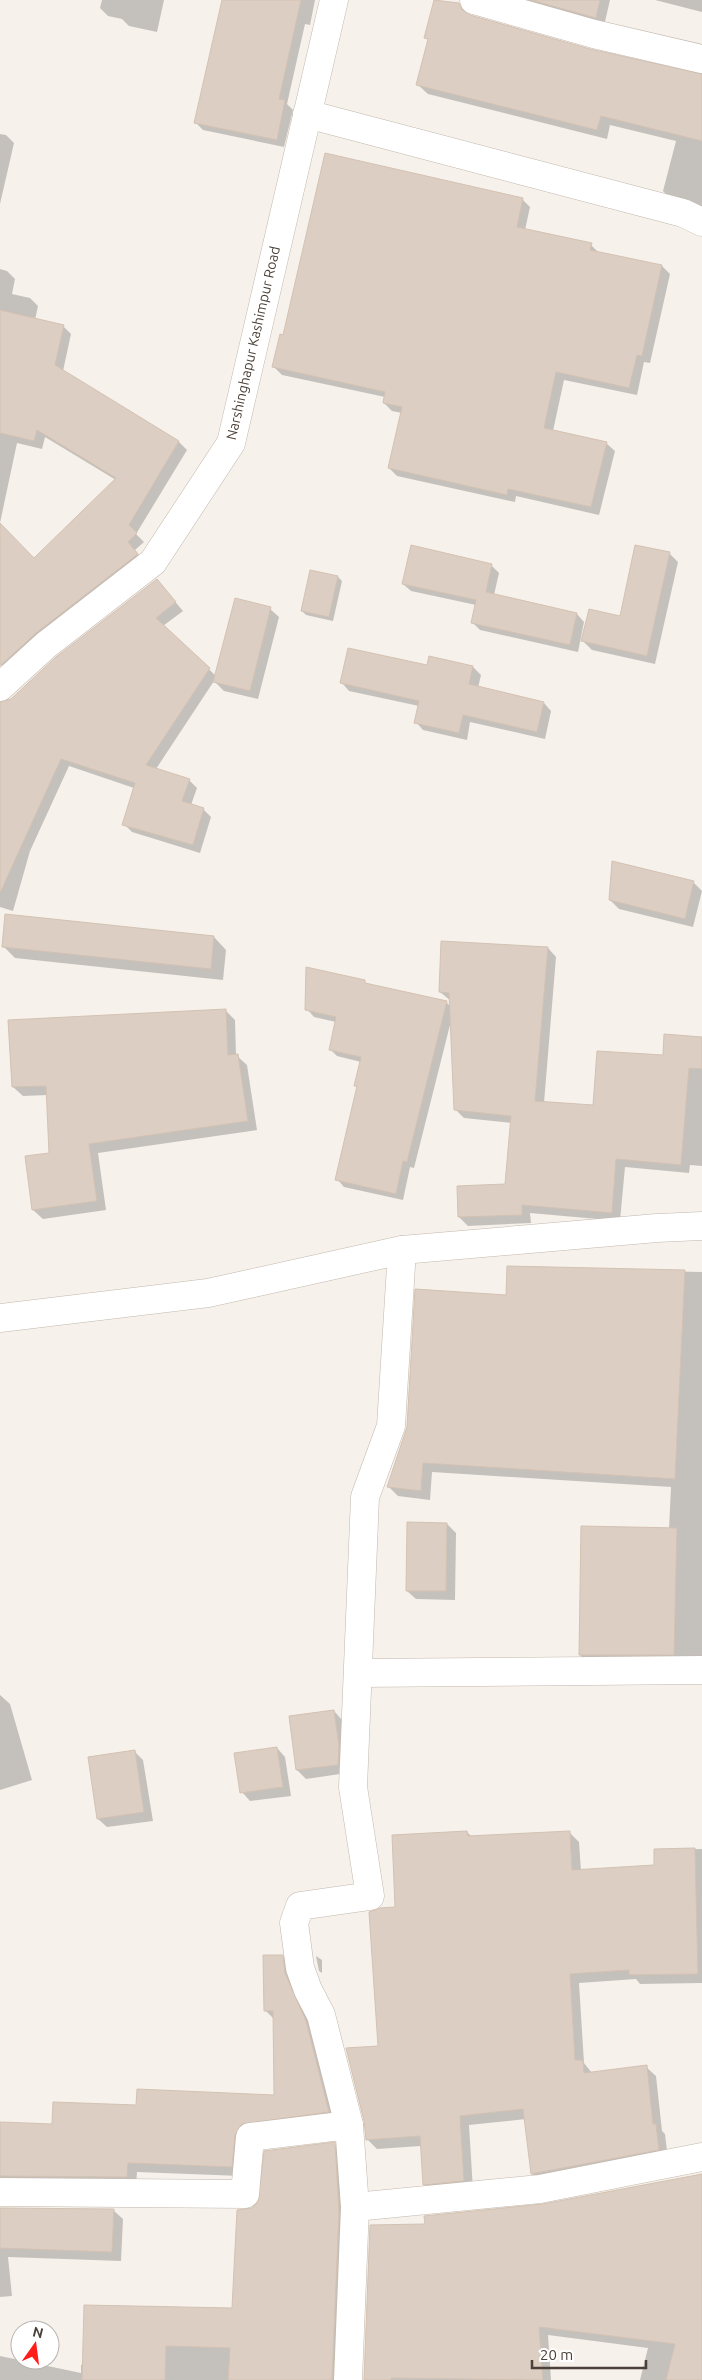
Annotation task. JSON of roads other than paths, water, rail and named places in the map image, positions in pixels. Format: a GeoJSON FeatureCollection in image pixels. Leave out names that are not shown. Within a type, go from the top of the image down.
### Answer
{"type":"FeatureCollection","features":[{"type":"Feature","properties":{"kind":"street","name":"Narshinghapur Kashimpur Road"},"geometry":{"type":"LineString","coordinates":[[0,687],[46,645],[153,562],[231,443],[334,0]]}},
{"type":"Feature","properties":{"kind":"street"},"geometry":{"type":"LineString","coordinates":[[474,0],[594,34],[702,59]]}},
{"type":"Feature","properties":{"kind":"street"},"geometry":{"type":"LineString","coordinates":[[307,114],[683,213],[702,222]]}},
{"type":"Feature","properties":{"kind":"street"},"geometry":{"type":"LineString","coordinates":[[0,1318],[208,1294],[402,1250],[657,1228],[702,1226]]}},
{"type":"Feature","properties":{"kind":"street"},"geometry":{"type":"LineString","coordinates":[[348,2380],[354,2208],[349,2125],[321,2015],[308,1990],[300,1968],[294,1922],[300,1906],[370,1896],[353,1787],[360,1673],[365,1497],[391,1426],[402,1250]]}},
{"type":"Feature","properties":{"kind":"street"},"geometry":{"type":"LineString","coordinates":[[360,1673],[702,1670]]}},
{"type":"Feature","properties":{"kind":"street"},"geometry":{"type":"LineString","coordinates":[[0,2192],[245,2194],[250,2137],[349,2125]]}},
{"type":"Feature","properties":{"kind":"street"},"geometry":{"type":"LineString","coordinates":[[354,2208],[540,2189],[702,2157]]}}]}
